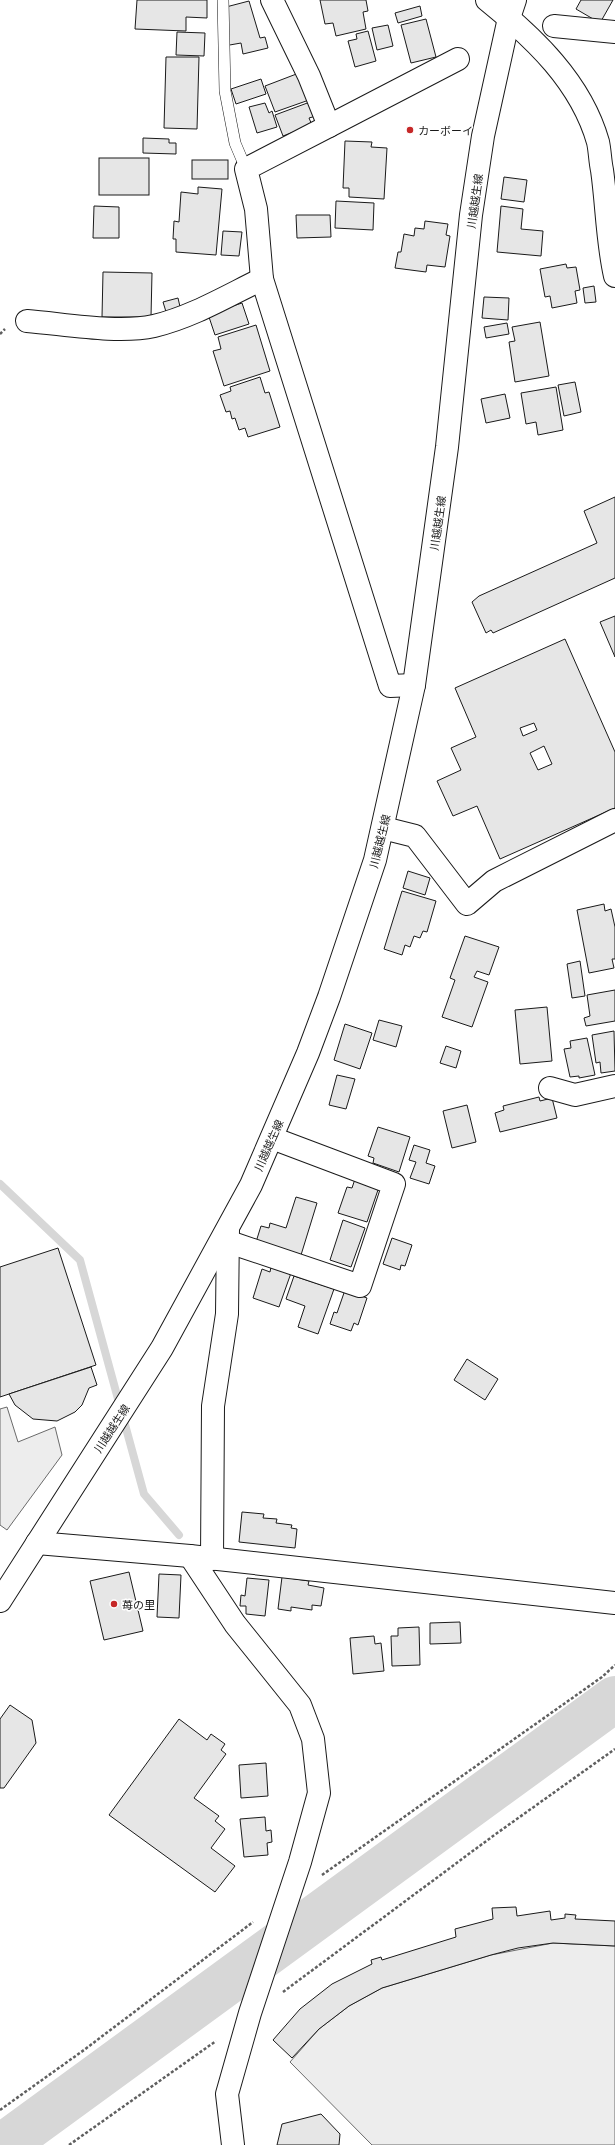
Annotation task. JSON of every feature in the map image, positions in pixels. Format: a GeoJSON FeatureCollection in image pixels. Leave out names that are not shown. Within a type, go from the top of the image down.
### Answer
{"type":"FeatureCollection","features":[{"type":"Feature","properties":{"kind":"street"},"geometry":{"type":"LineString","coordinates":[[272,0],[309,76],[329,126]]}},
{"type":"Feature","properties":{"kind":"street"},"geometry":{"type":"LineString","coordinates":[[487,0],[512,9],[581,100],[598,143],[605,195],[610,257],[615,276]]}},
{"type":"Feature","properties":{"kind":"street","name":"川越越生線"},"geometry":{"type":"LineString","coordinates":[[0,1601],[162,1348],[228,1235],[272,1138],[329,997],[375,860],[414,685],[448,447],[471,215],[483,136],[512,9]]}},
{"type":"Feature","properties":{"kind":"street"},"geometry":{"type":"LineString","coordinates":[[554,26],[615,32]]}},
{"type":"Feature","properties":{"kind":"street"},"geometry":{"type":"LineString","coordinates":[[414,685],[390,686],[262,279],[256,209],[246,169],[458,59]]}},
{"type":"Feature","properties":{"kind":"street"},"geometry":{"type":"LineString","coordinates":[[27,321],[113,328],[154,326],[188,315],[262,279]]}},
{"type":"Feature","properties":{"kind":"street"},"geometry":{"type":"LineString","coordinates":[[382,828],[415,836],[467,904],[494,881],[615,820]]}},
{"type":"Feature","properties":{"kind":"street"},"geometry":{"type":"LineString","coordinates":[[550,1088],[575,1095],[615,1086]]}},
{"type":"Feature","properties":{"kind":"street"},"geometry":{"type":"LineString","coordinates":[[212,1559],[213,1406],[227,1314],[228,1235],[360,1286],[394,1184],[272,1138]]}},
{"type":"Feature","properties":{"kind":"street"},"geometry":{"type":"LineString","coordinates":[[37,1544],[190,1556],[615,1603]]}},
{"type":"Feature","properties":{"kind":"street"},"geometry":{"type":"LineString","coordinates":[[190,1556],[235,1624],[300,1705],[314,1739],[319,1793],[300,1862],[250,2013],[227,2094],[233,2145]]}},
{"type":"Feature","properties":{"kind":"lane"},"geometry":{"type":"LineString","coordinates":[[223,0],[225,91],[235,143],[246,169]]}},
{"type":"Feature","properties":{"kind":"path"},"geometry":{"type":"LineString","coordinates":[[278,1997],[398,1906],[615,1749]]}},
{"type":"Feature","properties":{"kind":"path"},"geometry":{"type":"LineString","coordinates":[[69,2145],[217,2040]]}},
{"type":"Feature","properties":{"kind":"shaded area"},"geometry":{"type":"Polygon","coordinates":[[[7,1407],[18,1442],[55,1427],[62,1455],[7,1530],[0,1525],[0,1409],[7,1407]]]}},
{"type":"Feature","properties":{"kind":"shaded area"},"geometry":{"type":"Polygon","coordinates":[[[553,1943],[615,1946],[615,2145],[372,2145],[290,2062],[319,2029],[349,2006],[382,1988],[491,1955],[553,1943]]]}},
{"type":"Feature","properties":{"kind":"building"},"geometry":{"type":"Polygon","coordinates":[[[137,0],[207,0],[207,18],[186,17],[186,31],[135,29],[137,0]]]}},
{"type":"Feature","properties":{"kind":"building"},"geometry":{"type":"Polygon","coordinates":[[[320,0],[366,0],[368,11],[363,12],[366,29],[336,36],[333,23],[325,24],[320,0]]]}},
{"type":"Feature","properties":{"kind":"building"},"geometry":{"type":"Polygon","coordinates":[[[581,0],[613,0],[600,23],[576,9],[581,0]]]}},
{"type":"Feature","properties":{"kind":"building"},"geometry":{"type":"Polygon","coordinates":[[[249,1],[260,38],[265,37],[268,48],[243,54],[241,43],[224,46],[226,7],[249,1]]]}},
{"type":"Feature","properties":{"kind":"building"},"geometry":{"type":"Polygon","coordinates":[[[420,6],[422,16],[398,23],[395,13],[420,6]]]}},
{"type":"Feature","properties":{"kind":"building"},"geometry":{"type":"Polygon","coordinates":[[[426,19],[436,57],[411,63],[401,25],[426,19]]]}},
{"type":"Feature","properties":{"kind":"building"},"geometry":{"type":"Polygon","coordinates":[[[388,25],[393,46],[377,50],[372,28],[388,25]]]}},
{"type":"Feature","properties":{"kind":"building"},"geometry":{"type":"Polygon","coordinates":[[[368,31],[376,61],[355,67],[348,41],[357,39],[356,34],[368,31]]]}},
{"type":"Feature","properties":{"kind":"building"},"geometry":{"type":"Polygon","coordinates":[[[177,32],[205,33],[204,56],[176,55],[177,32]]]}},
{"type":"Feature","properties":{"kind":"building"},"geometry":{"type":"Polygon","coordinates":[[[166,57],[199,57],[197,129],[164,128],[166,57]]]}},
{"type":"Feature","properties":{"kind":"building"},"geometry":{"type":"Polygon","coordinates":[[[299,73],[309,100],[275,112],[265,86],[299,73]]]}},
{"type":"Feature","properties":{"kind":"building"},"geometry":{"type":"Polygon","coordinates":[[[261,79],[266,94],[236,104],[231,89],[261,79]]]}},
{"type":"Feature","properties":{"kind":"building"},"geometry":{"type":"Polygon","coordinates":[[[310,102],[316,116],[309,118],[312,125],[283,136],[275,115],[310,102]]]}},
{"type":"Feature","properties":{"kind":"building"},"geometry":{"type":"Polygon","coordinates":[[[265,103],[269,113],[272,111],[277,127],[257,133],[249,107],[265,103]]]}},
{"type":"Feature","properties":{"kind":"building"},"geometry":{"type":"Polygon","coordinates":[[[143,138],[169,139],[169,143],[176,143],[176,154],[143,153],[143,138]]]}},
{"type":"Feature","properties":{"kind":"building"},"geometry":{"type":"Polygon","coordinates":[[[345,141],[372,142],[371,147],[387,148],[384,199],[349,197],[349,188],[343,188],[345,141]]]}},
{"type":"Feature","properties":{"kind":"building"},"geometry":{"type":"Polygon","coordinates":[[[99,158],[149,158],[149,195],[99,195],[99,158]]]}},
{"type":"Feature","properties":{"kind":"building"},"geometry":{"type":"Polygon","coordinates":[[[192,160],[228,160],[228,179],[192,179],[192,160]]]}},
{"type":"Feature","properties":{"kind":"building"},"geometry":{"type":"Polygon","coordinates":[[[504,177],[527,180],[524,202],[501,199],[504,177]]]}},
{"type":"Feature","properties":{"kind":"building"},"geometry":{"type":"Polygon","coordinates":[[[198,187],[222,189],[216,255],[176,252],[176,239],[173,239],[174,221],[179,222],[181,192],[198,194],[198,187]]]}},
{"type":"Feature","properties":{"kind":"building"},"geometry":{"type":"Polygon","coordinates":[[[336,201],[374,203],[373,230],[335,228],[336,201]]]}},
{"type":"Feature","properties":{"kind":"building"},"geometry":{"type":"Polygon","coordinates":[[[94,206],[119,207],[119,238],[93,238],[94,206]]]}},
{"type":"Feature","properties":{"kind":"building"},"geometry":{"type":"Polygon","coordinates":[[[501,206],[523,209],[521,229],[543,231],[541,256],[497,252],[501,206]]]}},
{"type":"Feature","properties":{"kind":"building"},"geometry":{"type":"Polygon","coordinates":[[[296,215],[330,215],[331,237],[297,238],[296,215]]]}},
{"type":"Feature","properties":{"kind":"building"},"geometry":{"type":"Polygon","coordinates":[[[425,221],[448,224],[446,235],[450,236],[445,267],[427,265],[426,272],[395,268],[398,252],[401,252],[404,234],[414,236],[415,228],[424,229],[425,221]]]}},
{"type":"Feature","properties":{"kind":"building"},"geometry":{"type":"Polygon","coordinates":[[[223,231],[242,232],[239,256],[221,255],[223,231]]]}},
{"type":"Feature","properties":{"kind":"building"},"geometry":{"type":"Polygon","coordinates":[[[566,264],[567,268],[576,267],[580,290],[575,291],[577,303],[552,308],[550,296],[545,297],[540,269],[566,264]]]}},
{"type":"Feature","properties":{"kind":"building"},"geometry":{"type":"Polygon","coordinates":[[[103,272],[152,273],[151,317],[102,317],[103,272]]]}},
{"type":"Feature","properties":{"kind":"building"},"geometry":{"type":"Polygon","coordinates":[[[594,286],[596,302],[585,303],[583,288],[594,286]]]}},
{"type":"Feature","properties":{"kind":"building"},"geometry":{"type":"Polygon","coordinates":[[[484,297],[509,298],[508,320],[482,318],[484,297]]]}},
{"type":"Feature","properties":{"kind":"building"},"geometry":{"type":"Polygon","coordinates":[[[178,298],[181,311],[167,315],[163,302],[178,298]]]}},
{"type":"Feature","properties":{"kind":"building"},"geometry":{"type":"Polygon","coordinates":[[[242,303],[249,324],[215,335],[208,314],[242,303]]]}},
{"type":"Feature","properties":{"kind":"building"},"geometry":{"type":"Polygon","coordinates":[[[540,322],[549,376],[515,382],[509,342],[515,341],[512,327],[540,322]]]}},
{"type":"Feature","properties":{"kind":"building"},"geometry":{"type":"Polygon","coordinates":[[[507,323],[509,334],[486,338],[484,327],[507,323]]]}},
{"type":"Feature","properties":{"kind":"building"},"geometry":{"type":"Polygon","coordinates":[[[256,325],[270,371],[224,386],[213,351],[221,349],[218,337],[256,325]]]}},
{"type":"Feature","properties":{"kind":"building"},"geometry":{"type":"Polygon","coordinates":[[[260,377],[265,393],[269,392],[280,427],[248,437],[245,428],[239,430],[235,418],[232,419],[230,411],[226,412],[220,395],[231,391],[230,387],[260,377]]]}},
{"type":"Feature","properties":{"kind":"building"},"geometry":{"type":"Polygon","coordinates":[[[575,382],[581,412],[564,416],[558,385],[575,382]]]}},
{"type":"Feature","properties":{"kind":"building"},"geometry":{"type":"Polygon","coordinates":[[[556,387],[563,430],[538,435],[536,422],[526,424],[521,393],[556,387]]]}},
{"type":"Feature","properties":{"kind":"building"},"geometry":{"type":"Polygon","coordinates":[[[505,394],[510,418],[486,423],[481,399],[505,394]]]}},
{"type":"Feature","properties":{"kind":"building"},"geometry":{"type":"Polygon","coordinates":[[[615,497],[615,578],[493,633],[491,630],[486,633],[472,602],[479,596],[597,543],[584,511],[615,497]]]}},
{"type":"Feature","properties":{"kind":"building"},"geometry":{"type":"Polygon","coordinates":[[[615,616],[615,657],[600,622],[615,616]]]}},
{"type":"Feature","properties":{"kind":"building"},"geometry":{"type":"Polygon","coordinates":[[[565,639],[615,752],[615,808],[500,859],[477,806],[453,816],[437,781],[461,770],[451,748],[476,737],[455,688],[565,639]],[[534,723],[520,728],[523,736],[537,730],[534,723]],[[544,746],[530,753],[538,770],[552,764],[544,746]]]}},
{"type":"Feature","properties":{"kind":"building"},"geometry":{"type":"Polygon","coordinates":[[[408,871],[430,878],[425,895],[403,888],[408,871]]]}},
{"type":"Feature","properties":{"kind":"building"},"geometry":{"type":"Polygon","coordinates":[[[402,891],[436,901],[427,932],[423,931],[420,938],[414,936],[410,947],[405,945],[402,955],[384,949],[402,891]]]}},
{"type":"Feature","properties":{"kind":"building"},"geometry":{"type":"Polygon","coordinates":[[[604,904],[605,911],[611,909],[615,927],[615,959],[612,959],[614,968],[589,973],[577,910],[604,904]]]}},
{"type":"Feature","properties":{"kind":"building"},"geometry":{"type":"Polygon","coordinates":[[[465,936],[499,947],[489,975],[477,971],[474,977],[488,982],[472,1027],[442,1017],[455,980],[450,978],[465,936]]]}},
{"type":"Feature","properties":{"kind":"building"},"geometry":{"type":"Polygon","coordinates":[[[580,961],[585,996],[572,998],[567,964],[580,961]]]}},
{"type":"Feature","properties":{"kind":"building"},"geometry":{"type":"Polygon","coordinates":[[[615,990],[615,1021],[586,1026],[584,1018],[590,1016],[587,995],[615,990]]]}},
{"type":"Feature","properties":{"kind":"building"},"geometry":{"type":"Polygon","coordinates":[[[547,1007],[552,1061],[520,1064],[515,1010],[547,1007]]]}},
{"type":"Feature","properties":{"kind":"building"},"geometry":{"type":"Polygon","coordinates":[[[379,1020],[402,1026],[396,1047],[373,1040],[379,1020]]]}},
{"type":"Feature","properties":{"kind":"building"},"geometry":{"type":"Polygon","coordinates":[[[345,1024],[372,1033],[360,1069],[334,1060],[345,1024]]]}},
{"type":"Feature","properties":{"kind":"building"},"geometry":{"type":"Polygon","coordinates":[[[614,1031],[615,1071],[601,1073],[600,1062],[596,1063],[592,1035],[614,1031]]]}},
{"type":"Feature","properties":{"kind":"building"},"geometry":{"type":"Polygon","coordinates":[[[587,1038],[595,1075],[579,1078],[579,1076],[570,1077],[564,1049],[571,1048],[570,1041],[587,1038]]]}},
{"type":"Feature","properties":{"kind":"building"},"geometry":{"type":"Polygon","coordinates":[[[446,1046],[461,1051],[456,1068],[440,1063],[446,1046]]]}},
{"type":"Feature","properties":{"kind":"building"},"geometry":{"type":"Polygon","coordinates":[[[337,1075],[355,1079],[346,1109],[329,1105],[337,1075]]]}},
{"type":"Feature","properties":{"kind":"building"},"geometry":{"type":"Polygon","coordinates":[[[539,1097],[540,1101],[552,1098],[557,1118],[500,1132],[495,1113],[504,1110],[503,1106],[539,1097]]]}},
{"type":"Feature","properties":{"kind":"building"},"geometry":{"type":"Polygon","coordinates":[[[467,1105],[476,1142],[452,1148],[443,1111],[467,1105]]]}},
{"type":"Feature","properties":{"kind":"building"},"geometry":{"type":"Polygon","coordinates":[[[378,1127],[410,1137],[399,1172],[373,1163],[374,1158],[368,1156],[378,1127]]]}},
{"type":"Feature","properties":{"kind":"building"},"geometry":{"type":"Polygon","coordinates":[[[414,1145],[430,1150],[426,1163],[435,1166],[429,1184],[410,1178],[416,1162],[409,1160],[414,1145]]]}},
{"type":"Feature","properties":{"kind":"building"},"geometry":{"type":"Polygon","coordinates":[[[355,1179],[379,1187],[367,1222],[338,1213],[347,1187],[352,1188],[355,1179]]]}},
{"type":"Feature","properties":{"kind":"building"},"geometry":{"type":"Polygon","coordinates":[[[296,1197],[317,1203],[301,1255],[256,1242],[261,1226],[269,1228],[270,1223],[286,1228],[296,1197]]]}},
{"type":"Feature","properties":{"kind":"building"},"geometry":{"type":"Polygon","coordinates":[[[343,1220],[365,1228],[351,1267],[330,1260],[343,1220]]]}},
{"type":"Feature","properties":{"kind":"building"},"geometry":{"type":"Polygon","coordinates":[[[392,1238],[412,1245],[405,1266],[401,1265],[400,1270],[383,1264],[392,1238]]]}},
{"type":"Feature","properties":{"kind":"building"},"geometry":{"type":"Polygon","coordinates":[[[58,1248],[96,1365],[0,1397],[0,1267],[58,1248]]]}},
{"type":"Feature","properties":{"kind":"building"},"geometry":{"type":"Polygon","coordinates":[[[271,1267],[291,1273],[279,1307],[253,1298],[262,1269],[270,1272],[271,1267]]]}},
{"type":"Feature","properties":{"kind":"building"},"geometry":{"type":"Polygon","coordinates":[[[294,1276],[334,1289],[318,1334],[298,1327],[305,1306],[286,1299],[294,1276]]]}},
{"type":"Feature","properties":{"kind":"building"},"geometry":{"type":"Polygon","coordinates":[[[345,1290],[367,1298],[358,1325],[354,1323],[351,1331],[330,1324],[334,1312],[337,1313],[345,1290]]]}},
{"type":"Feature","properties":{"kind":"building"},"geometry":{"type":"Polygon","coordinates":[[[467,1359],[498,1379],[485,1400],[454,1380],[467,1359]]]}},
{"type":"Feature","properties":{"kind":"building"},"geometry":{"type":"Polygon","coordinates":[[[91,1367],[97,1385],[89,1388],[82,1405],[75,1412],[57,1421],[33,1419],[15,1405],[9,1394],[91,1367]]]}},
{"type":"Feature","properties":{"kind":"building"},"geometry":{"type":"Polygon","coordinates":[[[242,1512],[264,1514],[263,1518],[277,1519],[276,1523],[292,1525],[291,1528],[297,1529],[295,1548],[239,1542],[242,1512]]]}},
{"type":"Feature","properties":{"kind":"building"},"geometry":{"type":"Polygon","coordinates":[[[129,1572],[143,1631],[104,1640],[90,1581],[129,1572]]]}},
{"type":"Feature","properties":{"kind":"building"},"geometry":{"type":"Polygon","coordinates":[[[159,1574],[181,1575],[179,1618],[157,1617],[159,1574]]]}},
{"type":"Feature","properties":{"kind":"building"},"geometry":{"type":"Polygon","coordinates":[[[282,1577],[309,1581],[308,1585],[324,1588],[321,1606],[312,1605],[312,1610],[291,1607],[291,1611],[278,1609],[282,1577]]]}},
{"type":"Feature","properties":{"kind":"building"},"geometry":{"type":"Polygon","coordinates":[[[247,1578],[269,1580],[265,1616],[246,1614],[246,1606],[240,1606],[241,1595],[245,1596],[247,1578]]]}},
{"type":"Feature","properties":{"kind":"building"},"geometry":{"type":"Polygon","coordinates":[[[460,1622],[461,1643],[430,1644],[430,1623],[460,1622]]]}},
{"type":"Feature","properties":{"kind":"building"},"geometry":{"type":"Polygon","coordinates":[[[419,1627],[420,1665],[392,1666],[391,1636],[398,1636],[398,1628],[419,1627]]]}},
{"type":"Feature","properties":{"kind":"building"},"geometry":{"type":"Polygon","coordinates":[[[374,1636],[375,1644],[381,1643],[384,1671],[353,1674],[350,1638],[374,1636]]]}},
{"type":"Feature","properties":{"kind":"building"},"geometry":{"type":"Polygon","coordinates":[[[10,1705],[32,1720],[36,1743],[4,1788],[0,1788],[0,1719],[10,1705]]]}},
{"type":"Feature","properties":{"kind":"building"},"geometry":{"type":"Polygon","coordinates":[[[179,1719],[207,1740],[211,1734],[225,1744],[221,1750],[226,1754],[194,1798],[219,1816],[215,1821],[225,1829],[211,1848],[235,1866],[215,1892],[109,1815],[179,1719]]]}},
{"type":"Feature","properties":{"kind":"building"},"geometry":{"type":"Polygon","coordinates":[[[266,1763],[268,1796],[241,1798],[239,1765],[266,1763]]]}},
{"type":"Feature","properties":{"kind":"building"},"geometry":{"type":"Polygon","coordinates":[[[265,1817],[266,1831],[271,1830],[272,1842],[267,1843],[268,1855],[244,1857],[240,1819],[265,1817]]]}},
{"type":"Feature","properties":{"kind":"building"},"geometry":{"type":"Polygon","coordinates":[[[516,1907],[517,1916],[550,1911],[551,1920],[565,1918],[565,1914],[576,1915],[575,1919],[615,1921],[615,1946],[553,1943],[518,1948],[491,1955],[382,1988],[349,2006],[319,2029],[292,2058],[273,2040],[300,2009],[332,1984],[372,1964],[371,1960],[381,1957],[382,1960],[456,1937],[455,1929],[493,1919],[492,1908],[516,1907]]]}},
{"type":"Feature","properties":{"kind":"building"},"geometry":{"type":"Polygon","coordinates":[[[321,2114],[340,2134],[339,2145],[277,2145],[282,2124],[321,2114]]]}},
{"type":"Feature","properties":{"kind":"waterway"},"geometry":{"type":"LineString","coordinates":[[0,1184],[80,1260],[144,1494],[179,1535]]}},
{"type":"Feature","properties":{"kind":"waterway"},"geometry":{"type":"LineString","coordinates":[[4,2145],[615,1699]]}},
{"type":"Feature","properties":{"kind":"place","name":"カーボーイ"},"geometry":{"type":"Point","coordinates":[410,130]}},
{"type":"Feature","properties":{"kind":"place","name":"苺の里"},"geometry":{"type":"Point","coordinates":[114,1604]}}]}
